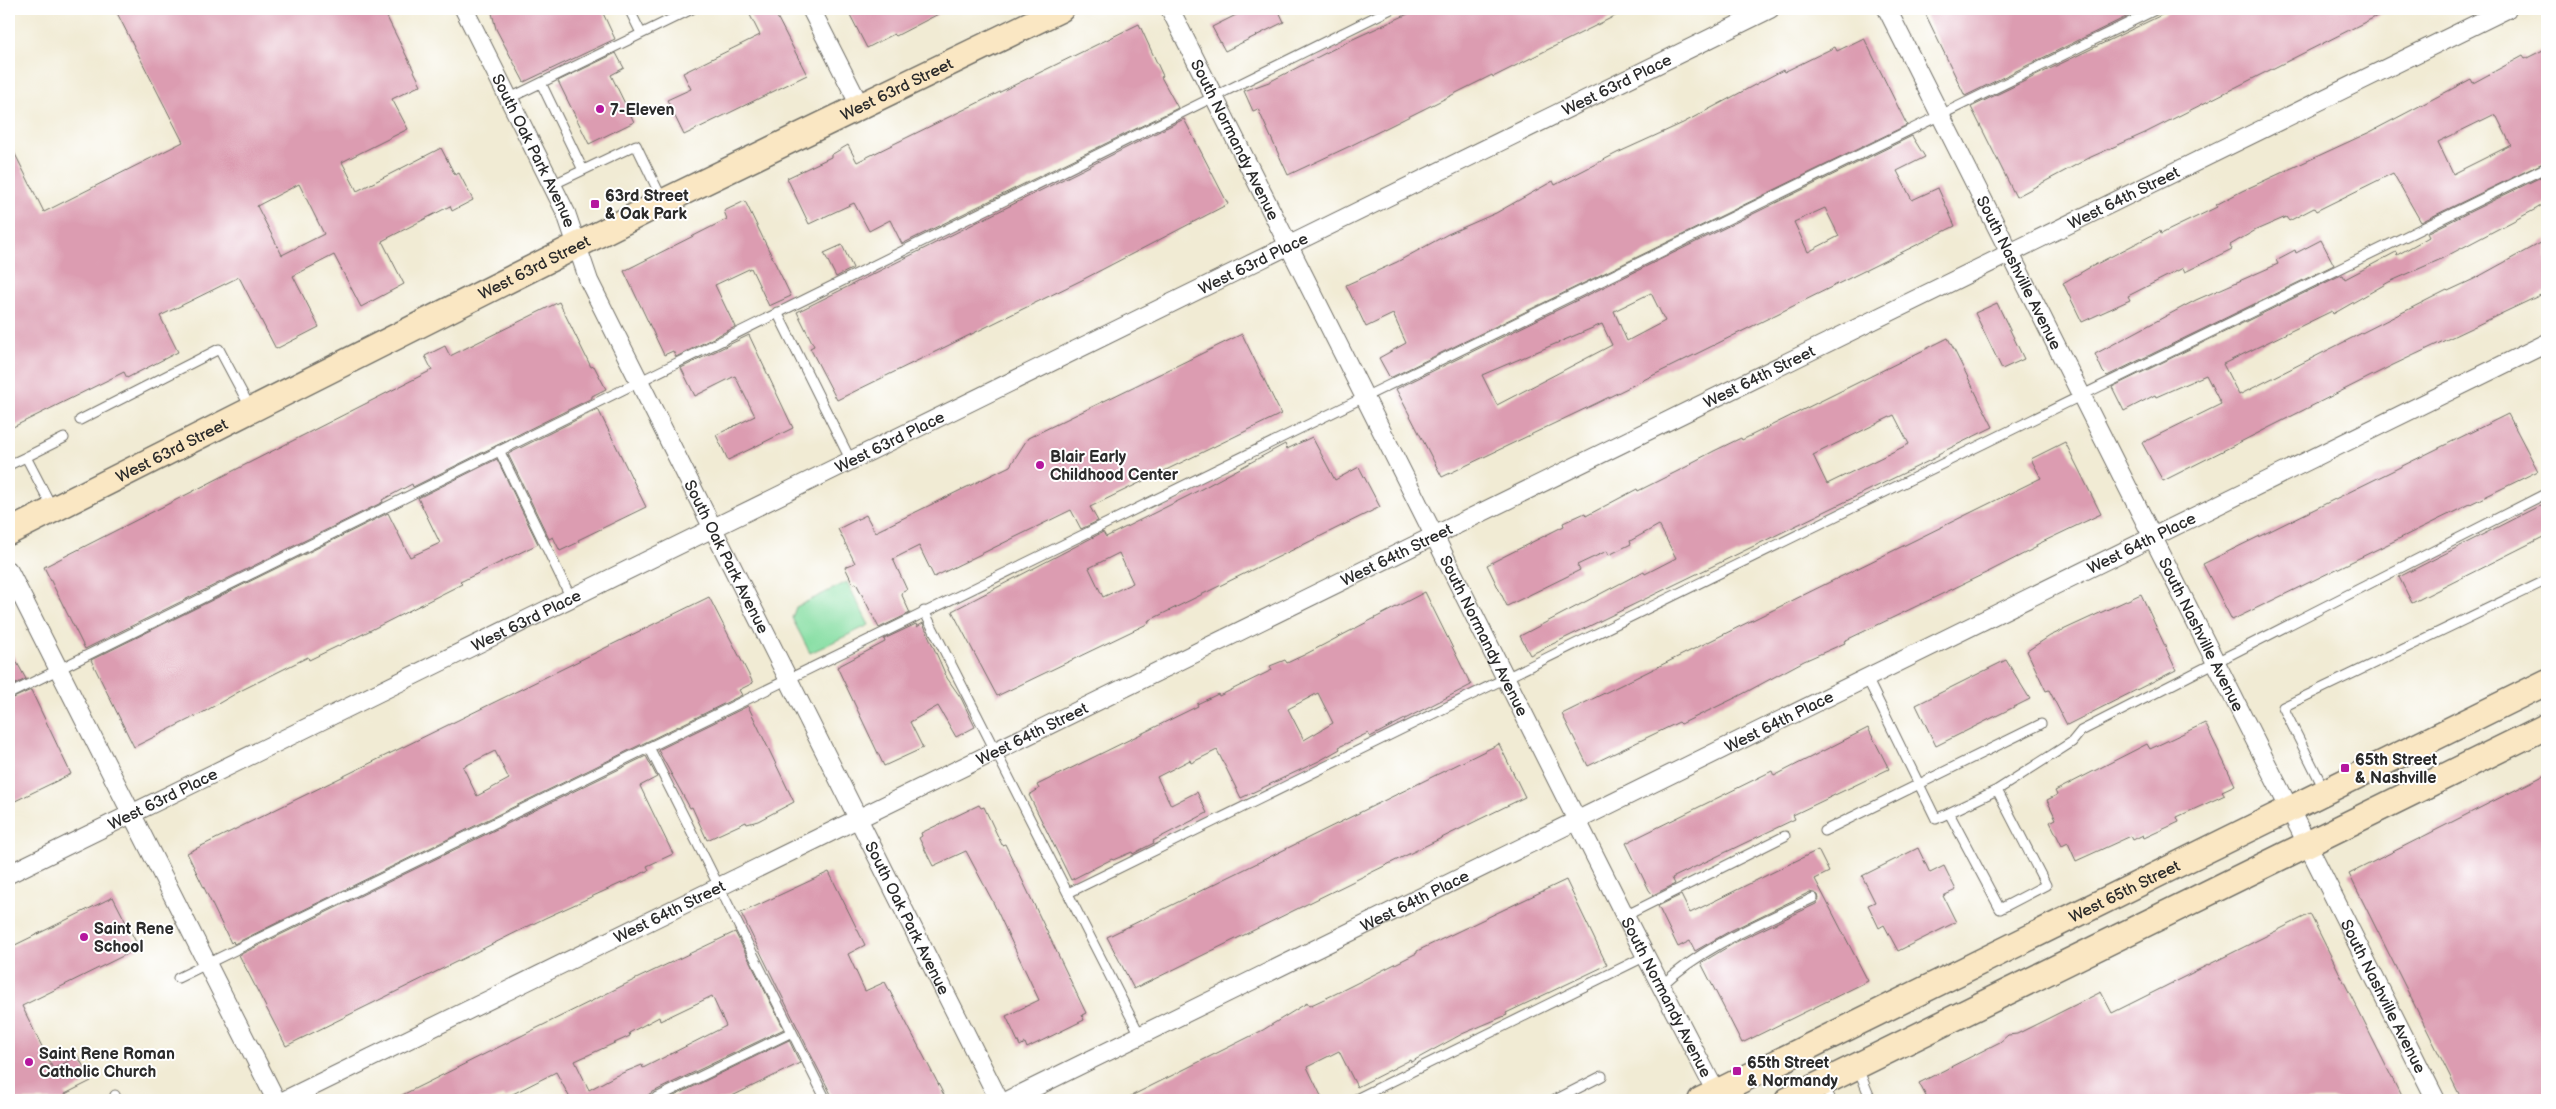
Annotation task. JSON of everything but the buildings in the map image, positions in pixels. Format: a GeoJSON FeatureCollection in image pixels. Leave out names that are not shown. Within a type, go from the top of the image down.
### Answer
{"type":"FeatureCollection","features":[{"type":"Feature","properties":{"kind":"street","name":"South Oak Park Avenue"},"geometry":{"type":"LineString","coordinates":[[464,9],[552,185],[578,244],[589,281],[999,1100]]}},
{"type":"Feature","properties":{"kind":"street"},"geometry":{"type":"LineString","coordinates":[[811,9],[860,106]]}},
{"type":"Feature","properties":{"kind":"street","name":"West 63rd Street"},"geometry":{"type":"LineString","coordinates":[[9,532],[578,244],[1061,9]]}},
{"type":"Feature","properties":{"kind":"street","name":"South Normandy Avenue"},"geometry":{"type":"LineString","coordinates":[[1170,9],[1661,986],[1712,1098]]}},
{"type":"Feature","properties":{"kind":"street","name":"West 63rd Place"},"geometry":{"type":"LineString","coordinates":[[9,874],[1770,9]]}},
{"type":"Feature","properties":{"kind":"street","name":"South Nashville Avenue"},"geometry":{"type":"LineString","coordinates":[[1887,9],[2436,1100]]}},
{"type":"Feature","properties":{"kind":"street","name":"West 64th Street"},"geometry":{"type":"LineString","coordinates":[[286,1100],[2507,9]]}},
{"type":"Feature","properties":{"kind":"street","name":"West 64th Place"},"geometry":{"type":"LineString","coordinates":[[1009,1100],[2547,343]]}},
{"type":"Feature","properties":{"kind":"street"},"geometry":{"type":"LineString","coordinates":[[9,571],[60,668],[276,1100]]}},
{"type":"Feature","properties":{"kind":"street","name":"West 65th Street"},"geometry":{"type":"LineString","coordinates":[[1712,1098],[2547,682]]}},
{"type":"Feature","properties":{"kind":"street"},"geometry":{"type":"LineString","coordinates":[[1788,1100],[1827,1092],[1857,1066],[2547,726]]}},
{"type":"Feature","properties":{"kind":"lane"},"geometry":{"type":"LineString","coordinates":[[628,9],[641,34]]}},
{"type":"Feature","properties":{"kind":"lane"},"geometry":{"type":"LineString","coordinates":[[510,98],[692,9]]}},
{"type":"Feature","properties":{"kind":"lane"},"geometry":{"type":"LineString","coordinates":[[9,694],[639,380],[1391,9]]}},
{"type":"Feature","properties":{"kind":"lane"},"geometry":{"type":"LineString","coordinates":[[178,978],[924,611],[2158,9]]}},
{"type":"Feature","properties":{"kind":"lane"},"geometry":{"type":"LineString","coordinates":[[541,83],[583,170]]}},
{"type":"Feature","properties":{"kind":"lane"},"geometry":{"type":"LineString","coordinates":[[552,185],[636,145],[663,202]]}},
{"type":"Feature","properties":{"kind":"lane"},"geometry":{"type":"LineString","coordinates":[[1068,893],[2547,167]]}},
{"type":"Feature","properties":{"kind":"lane"},"geometry":{"type":"LineString","coordinates":[[777,312],[850,460]]}},
{"type":"Feature","properties":{"kind":"lane"},"geometry":{"type":"LineString","coordinates":[[80,420],[220,349],[251,410]]}},
{"type":"Feature","properties":{"kind":"lane"},"geometry":{"type":"LineString","coordinates":[[9,465],[64,438]]}},
{"type":"Feature","properties":{"kind":"lane"},"geometry":{"type":"LineString","coordinates":[[499,450],[571,598]]}},
{"type":"Feature","properties":{"kind":"lane"},"geometry":{"type":"LineString","coordinates":[[26,457],[53,510]]}},
{"type":"Feature","properties":{"kind":"lane"},"geometry":{"type":"LineString","coordinates":[[1867,678],[1936,819],[1997,790],[2072,742],[2081,731],[2545,494]]}},
{"type":"Feature","properties":{"kind":"lane"},"geometry":{"type":"LineString","coordinates":[[2325,791],[2283,707],[2547,580]]}},
{"type":"Feature","properties":{"kind":"lane"},"geometry":{"type":"LineString","coordinates":[[924,611],[1140,1035]]}},
{"type":"Feature","properties":{"kind":"lane"},"geometry":{"type":"LineString","coordinates":[[1824,831],[2041,724]]}},
{"type":"Feature","properties":{"kind":"lane"},"geometry":{"type":"LineString","coordinates":[[649,747],[826,1100]]}},
{"type":"Feature","properties":{"kind":"lane"},"geometry":{"type":"LineString","coordinates":[[1949,813],[2000,910],[2046,885],[1997,790]]}},
{"type":"Feature","properties":{"kind":"lane"},"geometry":{"type":"LineString","coordinates":[[1625,916],[1785,836]]}},
{"type":"Feature","properties":{"kind":"lane"},"geometry":{"type":"LineString","coordinates":[[1661,986],[1682,966],[1731,938],[1813,898]]}},
{"type":"Feature","properties":{"kind":"lane"},"geometry":{"type":"LineString","coordinates":[[1354,1100],[1646,956]]}},
{"type":"Feature","properties":{"kind":"lane"},"geometry":{"type":"LineString","coordinates":[[652,1100],[792,1032]]}},
{"type":"Feature","properties":{"kind":"lane"},"geometry":{"type":"LineString","coordinates":[[1857,1066],[1872,1100]]}},
{"type":"Feature","properties":{"kind":"lane"},"geometry":{"type":"LineString","coordinates":[[1556,1100],[1602,1076]]}},
{"type":"Feature","properties":{"kind":"green space"},"geometry":{"type":"Polygon","coordinates":[[[847,582],[869,625],[810,653],[792,618],[796,607],[847,582]]]}},
{"type":"Feature","properties":{"kind":"place","name":"7-Eleven"},"geometry":{"type":"Point","coordinates":[600,109]}},
{"type":"Feature","properties":{"kind":"place","name":"63rd Street & Oak Park"},"geometry":{"type":"Point","coordinates":[595,204]}},
{"type":"Feature","properties":{"kind":"place","name":"Blair Early Childhood Center"},"geometry":{"type":"Point","coordinates":[1040,465]}},
{"type":"Feature","properties":{"kind":"place","name":"65th Street & Nashville"},"geometry":{"type":"Point","coordinates":[2345,768]}},
{"type":"Feature","properties":{"kind":"place","name":"Saint Rene School"},"geometry":{"type":"Point","coordinates":[84,937]}},
{"type":"Feature","properties":{"kind":"place","name":"Saint Rene Roman Catholic Church"},"geometry":{"type":"Point","coordinates":[29,1062]}},
{"type":"Feature","properties":{"kind":"place","name":"65th Street & Normandy"},"geometry":{"type":"Point","coordinates":[1737,1071]}}]}
